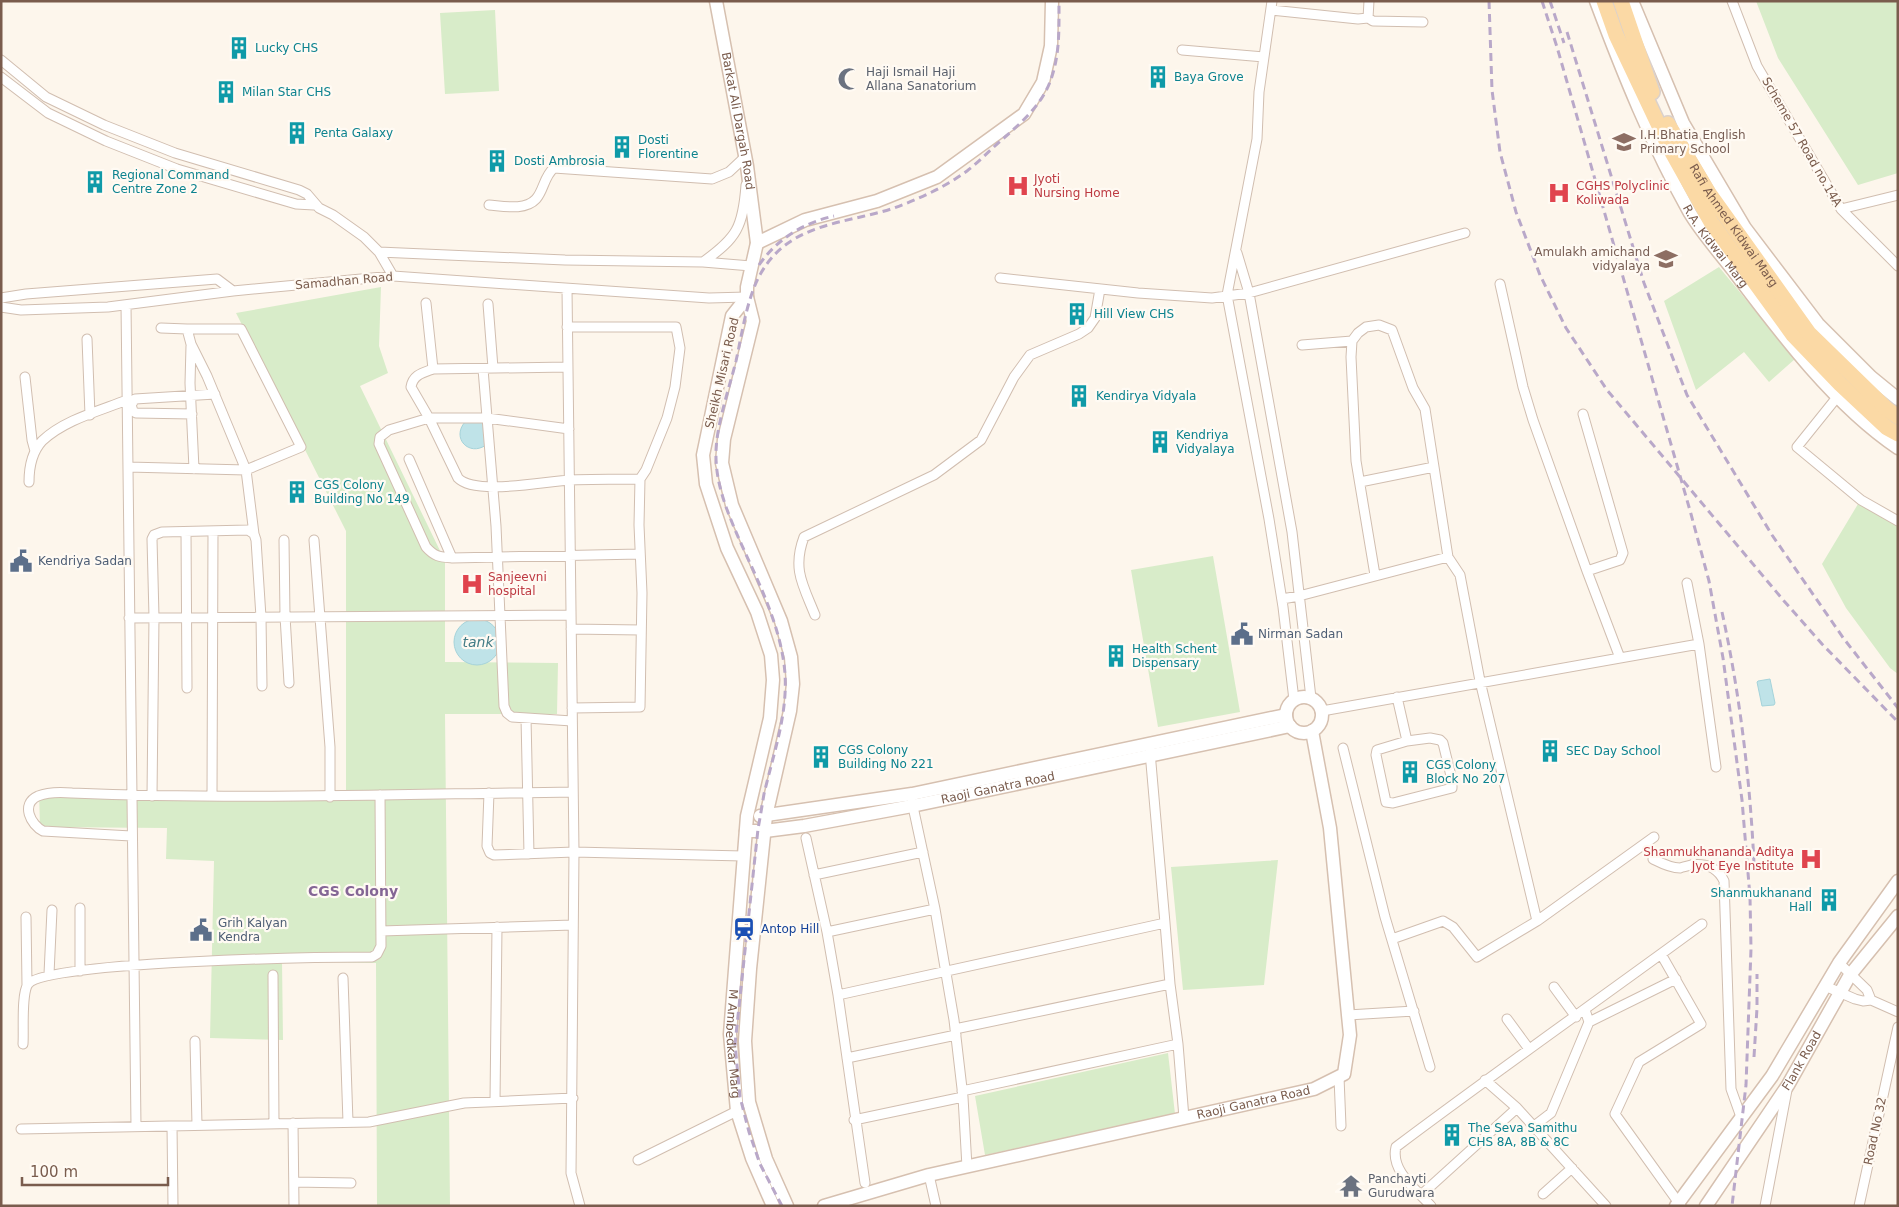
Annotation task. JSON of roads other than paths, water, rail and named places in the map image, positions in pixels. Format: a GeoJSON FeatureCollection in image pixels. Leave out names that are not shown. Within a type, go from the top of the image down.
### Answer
{"type":"FeatureCollection","features":[{"type":"Feature","properties":{"kind":"main road"},"geometry":{"type":"LineString","coordinates":[[1604,1],[1616,36],[1669,147],[1711,222],[1793,335],[1840,384],[1887,428],[1898,434]]}},
{"type":"Feature","properties":{"kind":"main road","name":"Rafi Ahmed Kidwai Marg"},"geometry":{"type":"LineString","coordinates":[[1621,1],[1656,104],[1709,193],[1809,333],[1887,409],[1898,417]]}},
{"type":"Feature","properties":{"kind":"street","name":"Barkat Ali Dargah Road"},"geometry":{"type":"LineString","coordinates":[[716,1],[746,161],[758,243]]}},
{"type":"Feature","properties":{"kind":"street"},"geometry":{"type":"LineString","coordinates":[[786,1206],[766,1159],[748,1102],[745,1040],[748,989],[766,816],[790,711],[793,684],[792,657],[781,621],[732,505],[722,463],[724,439],[753,321],[747,297],[751,266],[758,243],[806,220],[878,201],[937,178],[1024,114],[1043,82],[1052,46],[1052,1]]}},
{"type":"Feature","properties":{"kind":"street"},"geometry":{"type":"LineString","coordinates":[[1368,18],[1369,1]]}},
{"type":"Feature","properties":{"kind":"street","name":"R.A. Kidwai Marg"},"geometry":{"type":"LineString","coordinates":[[1596,1],[1625,78],[1691,214],[1791,345],[1838,396],[1878,434],[1898,448]]}},
{"type":"Feature","properties":{"kind":"street"},"geometry":{"type":"LineString","coordinates":[[1632,1],[1683,123],[1745,228],[1818,324],[1871,377],[1898,399]]}},
{"type":"Feature","properties":{"kind":"street","name":"Scheme 57 Road no.14A"},"geometry":{"type":"LineString","coordinates":[[1732,1],[1757,66],[1841,209],[1898,266]]}},
{"type":"Feature","properties":{"kind":"street"},"geometry":{"type":"LineString","coordinates":[[1294,700],[1282,599],[1227,295],[1257,139],[1259,92],[1271,6],[1358,19],[1368,18],[1373,21],[1423,22]]}},
{"type":"Feature","properties":{"kind":"street"},"geometry":{"type":"LineString","coordinates":[[1182,50],[1264,57]]}},
{"type":"Feature","properties":{"kind":"street"},"geometry":{"type":"LineString","coordinates":[[1,60],[46,97],[104,125],[175,154],[299,190],[307,194],[314,204],[364,237],[379,252],[392,276]]}},
{"type":"Feature","properties":{"kind":"street"},"geometry":{"type":"LineString","coordinates":[[1,77],[48,113],[106,141],[186,172],[296,204],[314,204]]}},
{"type":"Feature","properties":{"kind":"street"},"geometry":{"type":"LineString","coordinates":[[126,149],[133,137]]}},
{"type":"Feature","properties":{"kind":"street"},"geometry":{"type":"LineString","coordinates":[[489,205],[513,207],[527,204],[536,199],[548,173],[554,168],[712,179],[729,172],[746,161]]}},
{"type":"Feature","properties":{"kind":"street"},"geometry":{"type":"LineString","coordinates":[[703,262],[720,250],[737,232],[744,206],[746,161]]}},
{"type":"Feature","properties":{"kind":"street"},"geometry":{"type":"LineString","coordinates":[[1841,209],[1898,195]]}},
{"type":"Feature","properties":{"kind":"street"},"geometry":{"type":"LineString","coordinates":[[1000,278],[1100,289],[1212,298],[1249,293],[1465,233]]}},
{"type":"Feature","properties":{"kind":"street"},"geometry":{"type":"LineString","coordinates":[[1236,251],[1249,293],[1292,532],[1311,698]]}},
{"type":"Feature","properties":{"kind":"street"},"geometry":{"type":"LineString","coordinates":[[379,252],[565,260],[703,262],[751,266]]}},
{"type":"Feature","properties":{"kind":"street","name":"Samadhan Road"},"geometry":{"type":"LineString","coordinates":[[1,307],[21,310],[108,307],[233,291],[392,276],[709,298],[747,297]]}},
{"type":"Feature","properties":{"kind":"street"},"geometry":{"type":"LineString","coordinates":[[1,298],[26,294],[218,279],[233,291]]}},
{"type":"Feature","properties":{"kind":"street"},"geometry":{"type":"LineString","coordinates":[[1500,284],[1523,387],[1533,420],[1620,658]]}},
{"type":"Feature","properties":{"kind":"street"},"geometry":{"type":"LineString","coordinates":[[567,289],[574,852],[571,1174],[580,1206]]}},
{"type":"Feature","properties":{"kind":"street"},"geometry":{"type":"LineString","coordinates":[[814,616],[799,574],[798,552],[804,537],[934,475],[981,440],[1014,377],[1030,355],[1079,334],[1088,328],[1095,318],[1100,289]]}},
{"type":"Feature","properties":{"kind":"street","name":"Sheikh Misari Road"},"geometry":{"type":"LineString","coordinates":[[747,297],[732,316],[703,455],[706,484],[727,548],[757,612],[771,655],[773,680],[770,718],[747,816]]}},
{"type":"Feature","properties":{"kind":"street"},"geometry":{"type":"LineString","coordinates":[[426,303],[432,369]]}},
{"type":"Feature","properties":{"kind":"street"},"geometry":{"type":"LineString","coordinates":[[488,304],[487,418],[493,487],[504,706],[507,713],[512,717],[572,721]]}},
{"type":"Feature","properties":{"kind":"street"},"geometry":{"type":"LineString","coordinates":[[126,305],[130,795],[136,1126]]}},
{"type":"Feature","properties":{"kind":"street"},"geometry":{"type":"LineString","coordinates":[[732,316],[753,321]]}},
{"type":"Feature","properties":{"kind":"street"},"geometry":{"type":"LineString","coordinates":[[1374,575],[1356,462],[1352,341],[1366,327],[1379,325],[1392,330],[1413,388],[1425,409],[1448,557],[1460,575],[1480,682],[1537,921]]}},
{"type":"Feature","properties":{"kind":"street"},"geometry":{"type":"LineString","coordinates":[[568,327],[676,327],[680,348],[675,387],[667,418],[646,470],[640,479],[640,707],[572,708]]}},
{"type":"Feature","properties":{"kind":"street"},"geometry":{"type":"LineString","coordinates":[[128,468],[246,470],[301,447],[241,328],[187,330],[160,328]]}},
{"type":"Feature","properties":{"kind":"street"},"geometry":{"type":"LineString","coordinates":[[187,330],[191,344],[215,394],[246,470],[256,540],[262,617],[262,686]]}},
{"type":"Feature","properties":{"kind":"street"},"geometry":{"type":"LineString","coordinates":[[87,339],[90,415]]}},
{"type":"Feature","properties":{"kind":"street"},"geometry":{"type":"LineString","coordinates":[[1302,345],[1352,341]]}},
{"type":"Feature","properties":{"kind":"street"},"geometry":{"type":"LineString","coordinates":[[191,344],[194,469]]}},
{"type":"Feature","properties":{"kind":"street"},"geometry":{"type":"LineString","coordinates":[[568,367],[432,369],[419,374],[412,380],[411,387],[462,483],[493,487],[529,486],[569,480],[640,479]]}},
{"type":"Feature","properties":{"kind":"street"},"geometry":{"type":"LineString","coordinates":[[25,377],[32,440],[36,451]]}},
{"type":"Feature","properties":{"kind":"street"},"geometry":{"type":"LineString","coordinates":[[192,414],[136,413],[133,412],[131,405],[135,399],[215,394]]}},
{"type":"Feature","properties":{"kind":"street"},"geometry":{"type":"LineString","coordinates":[[1838,396],[1796,447],[1861,500],[1898,521]]}},
{"type":"Feature","properties":{"kind":"street"},"geometry":{"type":"LineString","coordinates":[[29,482],[29,468],[42,441],[65,425],[127,400]]}},
{"type":"Feature","properties":{"kind":"street"},"geometry":{"type":"LineString","coordinates":[[1583,414],[1623,553],[1620,560],[1587,571]]}},
{"type":"Feature","properties":{"kind":"street"},"geometry":{"type":"LineString","coordinates":[[568,429],[487,418],[429,418],[389,430],[380,437],[379,444],[426,547],[433,555],[439,558],[640,554]]}},
{"type":"Feature","properties":{"kind":"street"},"geometry":{"type":"LineString","coordinates":[[409,459],[452,558]]}},
{"type":"Feature","properties":{"kind":"street"},"geometry":{"type":"LineString","coordinates":[[1360,482],[1434,466]]}},
{"type":"Feature","properties":{"kind":"street"},"geometry":{"type":"LineString","coordinates":[[152,796],[154,617],[152,539],[154,535],[162,532],[248,530],[254,534]]}},
{"type":"Feature","properties":{"kind":"street"},"geometry":{"type":"LineString","coordinates":[[186,532],[187,688]]}},
{"type":"Feature","properties":{"kind":"street"},"geometry":{"type":"LineString","coordinates":[[212,796],[213,532]]}},
{"type":"Feature","properties":{"kind":"street"},"geometry":{"type":"LineString","coordinates":[[284,540],[285,616],[289,683]]}},
{"type":"Feature","properties":{"kind":"street"},"geometry":{"type":"LineString","coordinates":[[314,540],[330,747],[330,796]]}},
{"type":"Feature","properties":{"kind":"street"},"geometry":{"type":"LineString","coordinates":[[1282,599],[1448,557]]}},
{"type":"Feature","properties":{"kind":"street"},"geometry":{"type":"LineString","coordinates":[[1687,583],[1699,644],[1716,767]]}},
{"type":"Feature","properties":{"kind":"street"},"geometry":{"type":"LineString","coordinates":[[129,618],[212,619],[285,616],[320,618],[571,614]]}},
{"type":"Feature","properties":{"kind":"street"},"geometry":{"type":"LineString","coordinates":[[571,629],[641,630]]}},
{"type":"Feature","properties":{"kind":"street"},"geometry":{"type":"LineString","coordinates":[[1322,710],[1699,644]]}},
{"type":"Feature","properties":{"kind":"street"},"geometry":{"type":"LineString","coordinates":[[1305,697],[1311,698],[1316,701],[1322,710],[1321,722],[1312,731],[1300,732],[1288,720],[1290,704],[1294,700],[1305,697]]}},
{"type":"Feature","properties":{"kind":"street"},"geometry":{"type":"LineString","coordinates":[[1397,697],[1407,741]]}},
{"type":"Feature","properties":{"kind":"street"},"geometry":{"type":"LineString","coordinates":[[526,718],[529,854]]}},
{"type":"Feature","properties":{"kind":"street","name":"Raoji Ganatra Road"},"geometry":{"type":"LineString","coordinates":[[746,831],[765,831],[1150,751],[1288,720]]}},
{"type":"Feature","properties":{"kind":"street"},"geometry":{"type":"LineString","coordinates":[[1312,731],[1330,828],[1350,1035],[1344,1074],[1339,1077],[1341,1126]]}},
{"type":"Feature","properties":{"kind":"street"},"geometry":{"type":"LineString","coordinates":[[1430,738],[1440,740],[1443,743],[1452,780],[1452,788],[1394,803],[1386,802],[1376,752],[1382,748],[1407,741],[1430,738]]}},
{"type":"Feature","properties":{"kind":"street"},"geometry":{"type":"LineString","coordinates":[[1343,748],[1392,939],[1430,1067]]}},
{"type":"Feature","properties":{"kind":"street"},"geometry":{"type":"LineString","coordinates":[[1150,751],[1170,984],[1178,1044],[1184,1118]]}},
{"type":"Feature","properties":{"kind":"street"},"geometry":{"type":"LineString","coordinates":[[131,836],[44,831],[36,828],[31,821],[28,811],[30,804],[37,796],[60,792],[152,796],[330,796],[572,792]]}},
{"type":"Feature","properties":{"kind":"street"},"geometry":{"type":"LineString","coordinates":[[489,793],[487,846],[490,853],[494,856],[574,852],[743,856]]}},
{"type":"Feature","properties":{"kind":"street"},"geometry":{"type":"LineString","coordinates":[[27,985],[34,979],[49,974],[133,964],[372,956],[377,954],[381,946],[380,795]]}},
{"type":"Feature","properties":{"kind":"street"},"geometry":{"type":"LineString","coordinates":[[911,800],[935,909],[946,972],[962,1094],[967,1167]]}},
{"type":"Feature","properties":{"kind":"street","name":"Raoji Ganatra Road"},"geometry":{"type":"LineString","coordinates":[[766,816],[911,800]]}},
{"type":"Feature","properties":{"kind":"street"},"geometry":{"type":"LineString","coordinates":[[747,816],[766,816]]}},
{"type":"Feature","properties":{"kind":"street","name":"M Ambedkar Marg"},"geometry":{"type":"LineString","coordinates":[[747,816],[730,1034],[737,1111],[752,1158],[773,1206]]}},
{"type":"Feature","properties":{"kind":"street"},"geometry":{"type":"LineString","coordinates":[[1392,939],[1443,921],[1453,927],[1477,957],[1537,921],[1654,837]]}},
{"type":"Feature","properties":{"kind":"street"},"geometry":{"type":"LineString","coordinates":[[806,838],[827,932],[838,995],[864,1183]]}},
{"type":"Feature","properties":{"kind":"street"},"geometry":{"type":"LineString","coordinates":[[814,875],[923,852]]}},
{"type":"Feature","properties":{"kind":"street"},"geometry":{"type":"LineString","coordinates":[[1653,859],[1664,865],[1679,868],[1694,864],[1716,869],[1724,881],[1731,1089],[1741,1117]]}},
{"type":"Feature","properties":{"kind":"street"},"geometry":{"type":"LineString","coordinates":[[1661,954],[1701,1024],[1639,1062],[1615,1114],[1679,1205],[1772,1076],[1839,964],[1898,881]]}},
{"type":"Feature","properties":{"kind":"street"},"geometry":{"type":"LineString","coordinates":[[80,908],[80,971]]}},
{"type":"Feature","properties":{"kind":"street"},"geometry":{"type":"LineString","coordinates":[[827,932],[935,909]]}},
{"type":"Feature","properties":{"kind":"street"},"geometry":{"type":"LineString","coordinates":[[49,974],[52,910]]}},
{"type":"Feature","properties":{"kind":"street","name":"Flank Road"},"geometry":{"type":"LineString","coordinates":[[1706,1206],[1788,1085],[1850,975],[1898,916]]}},
{"type":"Feature","properties":{"kind":"street"},"geometry":{"type":"LineString","coordinates":[[23,1044],[27,985],[26,917]]}},
{"type":"Feature","properties":{"kind":"street"},"geometry":{"type":"LineString","coordinates":[[838,995],[1165,923]]}},
{"type":"Feature","properties":{"kind":"street"},"geometry":{"type":"LineString","coordinates":[[1431,1206],[1401,1173],[1394,1155],[1396,1147],[1485,1080],[1576,1017],[1702,924]]}},
{"type":"Feature","properties":{"kind":"street"},"geometry":{"type":"LineString","coordinates":[[381,930],[573,925]]}},
{"type":"Feature","properties":{"kind":"street"},"geometry":{"type":"LineString","coordinates":[[495,1101],[497,927]]}},
{"type":"Feature","properties":{"kind":"street"},"geometry":{"type":"LineString","coordinates":[[1839,964],[1867,990],[1871,1000]]}},
{"type":"Feature","properties":{"kind":"street"},"geometry":{"type":"LineString","coordinates":[[273,975],[274,1124]]}},
{"type":"Feature","properties":{"kind":"street"},"geometry":{"type":"LineString","coordinates":[[343,978],[348,1122]]}},
{"type":"Feature","properties":{"kind":"street"},"geometry":{"type":"LineString","coordinates":[[1534,1126],[1551,1113],[1589,1022],[1676,979]]}},
{"type":"Feature","properties":{"kind":"street"},"geometry":{"type":"LineString","coordinates":[[847,1058],[1170,984]]}},
{"type":"Feature","properties":{"kind":"street"},"geometry":{"type":"LineString","coordinates":[[1825,986],[1855,999],[1871,1000],[1898,1012]]}},
{"type":"Feature","properties":{"kind":"street"},"geometry":{"type":"LineString","coordinates":[[734,987],[748,989]]}},
{"type":"Feature","properties":{"kind":"street"},"geometry":{"type":"LineString","coordinates":[[1554,988],[1576,1017]]}},
{"type":"Feature","properties":{"kind":"street"},"geometry":{"type":"LineString","coordinates":[[1585,1010],[1589,1022]]}},
{"type":"Feature","properties":{"kind":"street"},"geometry":{"type":"LineString","coordinates":[[1348,1015],[1414,1011]]}},
{"type":"Feature","properties":{"kind":"street"},"geometry":{"type":"LineString","coordinates":[[1508,1019],[1529,1049]]}},
{"type":"Feature","properties":{"kind":"street","name":"Road No 32"},"geometry":{"type":"LineString","coordinates":[[1859,1206],[1898,1027]]}},
{"type":"Feature","properties":{"kind":"street"},"geometry":{"type":"LineString","coordinates":[[195,1041],[197,1125]]}},
{"type":"Feature","properties":{"kind":"street"},"geometry":{"type":"LineString","coordinates":[[854,1120],[1178,1044]]}},
{"type":"Feature","properties":{"kind":"street","name":"Raoji Ganatra Road"},"geometry":{"type":"LineString","coordinates":[[824,1206],[929,1176],[1314,1089],[1339,1077]]}},
{"type":"Feature","properties":{"kind":"street"},"geometry":{"type":"LineString","coordinates":[[1485,1080],[1517,1108],[1606,1206]]}},
{"type":"Feature","properties":{"kind":"street"},"geometry":{"type":"LineString","coordinates":[[1765,1206],[1788,1085]]}},
{"type":"Feature","properties":{"kind":"street"},"geometry":{"type":"LineString","coordinates":[[21,1128],[368,1122],[464,1102],[573,1098]]}},
{"type":"Feature","properties":{"kind":"street"},"geometry":{"type":"LineString","coordinates":[[1421,1195],[1517,1108]]}},
{"type":"Feature","properties":{"kind":"street"},"geometry":{"type":"LineString","coordinates":[[638,1160],[737,1111]]}},
{"type":"Feature","properties":{"kind":"street"},"geometry":{"type":"LineString","coordinates":[[293,1123],[294,1206]]}},
{"type":"Feature","properties":{"kind":"street"},"geometry":{"type":"LineString","coordinates":[[172,1126],[173,1206]]}},
{"type":"Feature","properties":{"kind":"street"},"geometry":{"type":"LineString","coordinates":[[1543,1194],[1572,1168]]}},
{"type":"Feature","properties":{"kind":"street"},"geometry":{"type":"LineString","coordinates":[[929,1176],[936,1206]]}},
{"type":"Feature","properties":{"kind":"street"},"geometry":{"type":"LineString","coordinates":[[294,1182],[351,1182]]}},
{"type":"Feature","properties":{"kind":"water"},"geometry":{"type":"Polygon","coordinates":[[[485,421],[486,445],[474,449],[464,444],[460,434],[465,422],[485,421]]]}},
{"type":"Feature","properties":{"kind":"water","name":"tank"},"geometry":{"type":"Polygon","coordinates":[[[472,619],[482,619],[494,625],[499,633],[499,651],[494,659],[486,664],[472,665],[464,662],[457,655],[454,647],[454,637],[457,629],[464,622],[472,619]]]}},
{"type":"Feature","properties":{"kind":"water"},"geometry":{"type":"Polygon","coordinates":[[[1770,679],[1775,703],[1774,705],[1762,706],[1757,682],[1770,679]]]}},
{"type":"Feature","properties":{"kind":"railway"},"geometry":{"type":"LineString","coordinates":[[782,1206],[760,1164],[749,1132],[740,1097],[735,1044],[758,829],[764,794],[783,714],[785,697],[784,664],[772,616],[730,518],[720,486],[717,474],[716,451],[721,418],[752,293],[761,273],[773,256],[803,234],[820,227],[894,208],[922,197],[950,182],[977,163],[1025,119],[1042,98],[1050,82],[1056,62],[1059,32],[1059,1]]}},
{"type":"Feature","properties":{"kind":"railway"},"geometry":{"type":"LineString","coordinates":[[1489,1],[1492,90],[1500,152],[1516,212],[1540,275],[1566,328],[1607,390],[1784,601],[1822,644],[1898,722]]}},
{"type":"Feature","properties":{"kind":"railway"},"geometry":{"type":"LineString","coordinates":[[1542,1],[1557,47],[1691,514],[1709,581],[1723,658],[1742,800],[1750,897],[1751,949],[1746,1085],[1732,1206]]}},
{"type":"Feature","properties":{"kind":"railway"},"geometry":{"type":"LineString","coordinates":[[1550,1],[1564,43]]}},
{"type":"Feature","properties":{"kind":"railway"},"geometry":{"type":"LineString","coordinates":[[1567,32],[1644,283],[1687,395],[1772,535],[1844,639],[1898,708]]}},
{"type":"Feature","properties":{"kind":"railway"},"geometry":{"type":"LineString","coordinates":[[759,265],[774,247],[792,233],[812,223],[834,216]]}},
{"type":"Feature","properties":{"kind":"railway"},"geometry":{"type":"LineString","coordinates":[[1722,612],[1734,674],[1743,737],[1750,800],[1754,864]]}},
{"type":"Feature","properties":{"kind":"railway"},"geometry":{"type":"LineString","coordinates":[[1754,1057],[1757,974]]}},
{"type":"Feature","properties":{"kind":"place","name":"Lucky CHS"},"geometry":{"type":"Point","coordinates":[239,48]}},
{"type":"Feature","properties":{"kind":"place","name":"Baya Grove"},"geometry":{"type":"Point","coordinates":[1158,77]}},
{"type":"Feature","properties":{"kind":"place","name":"Haji Ismail Haji Allana Sanatorium"},"geometry":{"type":"Point","coordinates":[849,79]}},
{"type":"Feature","properties":{"kind":"place","name":"Milan Star CHS"},"geometry":{"type":"Point","coordinates":[226,92]}},
{"type":"Feature","properties":{"kind":"place","name":"Penta Galaxy"},"geometry":{"type":"Point","coordinates":[297,133]}},
{"type":"Feature","properties":{"kind":"place","name":"I.H.Bhatia English Primary School"},"geometry":{"type":"Point","coordinates":[1624,142]}},
{"type":"Feature","properties":{"kind":"place","name":"Dosti Florentine"},"geometry":{"type":"Point","coordinates":[622,147]}},
{"type":"Feature","properties":{"kind":"place","name":"Dosti Ambrosia"},"geometry":{"type":"Point","coordinates":[497,161]}},
{"type":"Feature","properties":{"kind":"place","name":"Regional Command Centre Zone 2"},"geometry":{"type":"Point","coordinates":[95,182]}},
{"type":"Feature","properties":{"kind":"place","name":"Jyoti Nursing Home"},"geometry":{"type":"Point","coordinates":[1018,186]}},
{"type":"Feature","properties":{"kind":"place","name":"CGHS Polyclinic Koliwada"},"geometry":{"type":"Point","coordinates":[1559,193]}},
{"type":"Feature","properties":{"kind":"place","name":"Amulakh amichand vidyalaya"},"geometry":{"type":"Point","coordinates":[1666,259]}},
{"type":"Feature","properties":{"kind":"place","name":"Hill View CHS"},"geometry":{"type":"Point","coordinates":[1077,314]}},
{"type":"Feature","properties":{"kind":"place","name":"Kendirya Vidyala"},"geometry":{"type":"Point","coordinates":[1079,396]}},
{"type":"Feature","properties":{"kind":"place","name":"Kendriya Vidyalaya"},"geometry":{"type":"Point","coordinates":[1160,442]}},
{"type":"Feature","properties":{"kind":"place","name":"CGS Colony Building No 149"},"geometry":{"type":"Point","coordinates":[297,492]}},
{"type":"Feature","properties":{"kind":"place","name":"Kendriya Sadan"},"geometry":{"type":"Point","coordinates":[21,561]}},
{"type":"Feature","properties":{"kind":"place","name":"Sanjeevni hospital"},"geometry":{"type":"Point","coordinates":[472,584]}},
{"type":"Feature","properties":{"kind":"place","name":"Nirman Sadan"},"geometry":{"type":"Point","coordinates":[1242,634]}},
{"type":"Feature","properties":{"kind":"place","name":"Health Schent Dispensary"},"geometry":{"type":"Point","coordinates":[1116,656]}},
{"type":"Feature","properties":{"kind":"place","name":"SEC Day School"},"geometry":{"type":"Point","coordinates":[1550,751]}},
{"type":"Feature","properties":{"kind":"place","name":"CGS Colony Building No 221"},"geometry":{"type":"Point","coordinates":[821,757]}},
{"type":"Feature","properties":{"kind":"place","name":"CGS Colony Block No 207"},"geometry":{"type":"Point","coordinates":[1410,772]}},
{"type":"Feature","properties":{"kind":"place","name":"Shanmukhananda Aditya Jyot Eye Institute"},"geometry":{"type":"Point","coordinates":[1811,859]}},
{"type":"Feature","properties":{"kind":"place","name":"Shanmukhanand Hall"},"geometry":{"type":"Point","coordinates":[1829,900]}},
{"type":"Feature","properties":{"kind":"place","name":"Antop Hill"},"geometry":{"type":"Point","coordinates":[744,929]}},
{"type":"Feature","properties":{"kind":"place","name":"Grih Kalyan Kendra"},"geometry":{"type":"Point","coordinates":[201,930]}},
{"type":"Feature","properties":{"kind":"place","name":"The Seva Samithu CHS 8A, 8B & 8C"},"geometry":{"type":"Point","coordinates":[1452,1135]}},
{"type":"Feature","properties":{"kind":"place","name":"Panchayti Gurudwara"},"geometry":{"type":"Point","coordinates":[1351,1186]}},
{"type":"Feature","properties":{"kind":"district","name":"CGS Colony"},"geometry":{"type":"Point","coordinates":[353,891]}}]}
